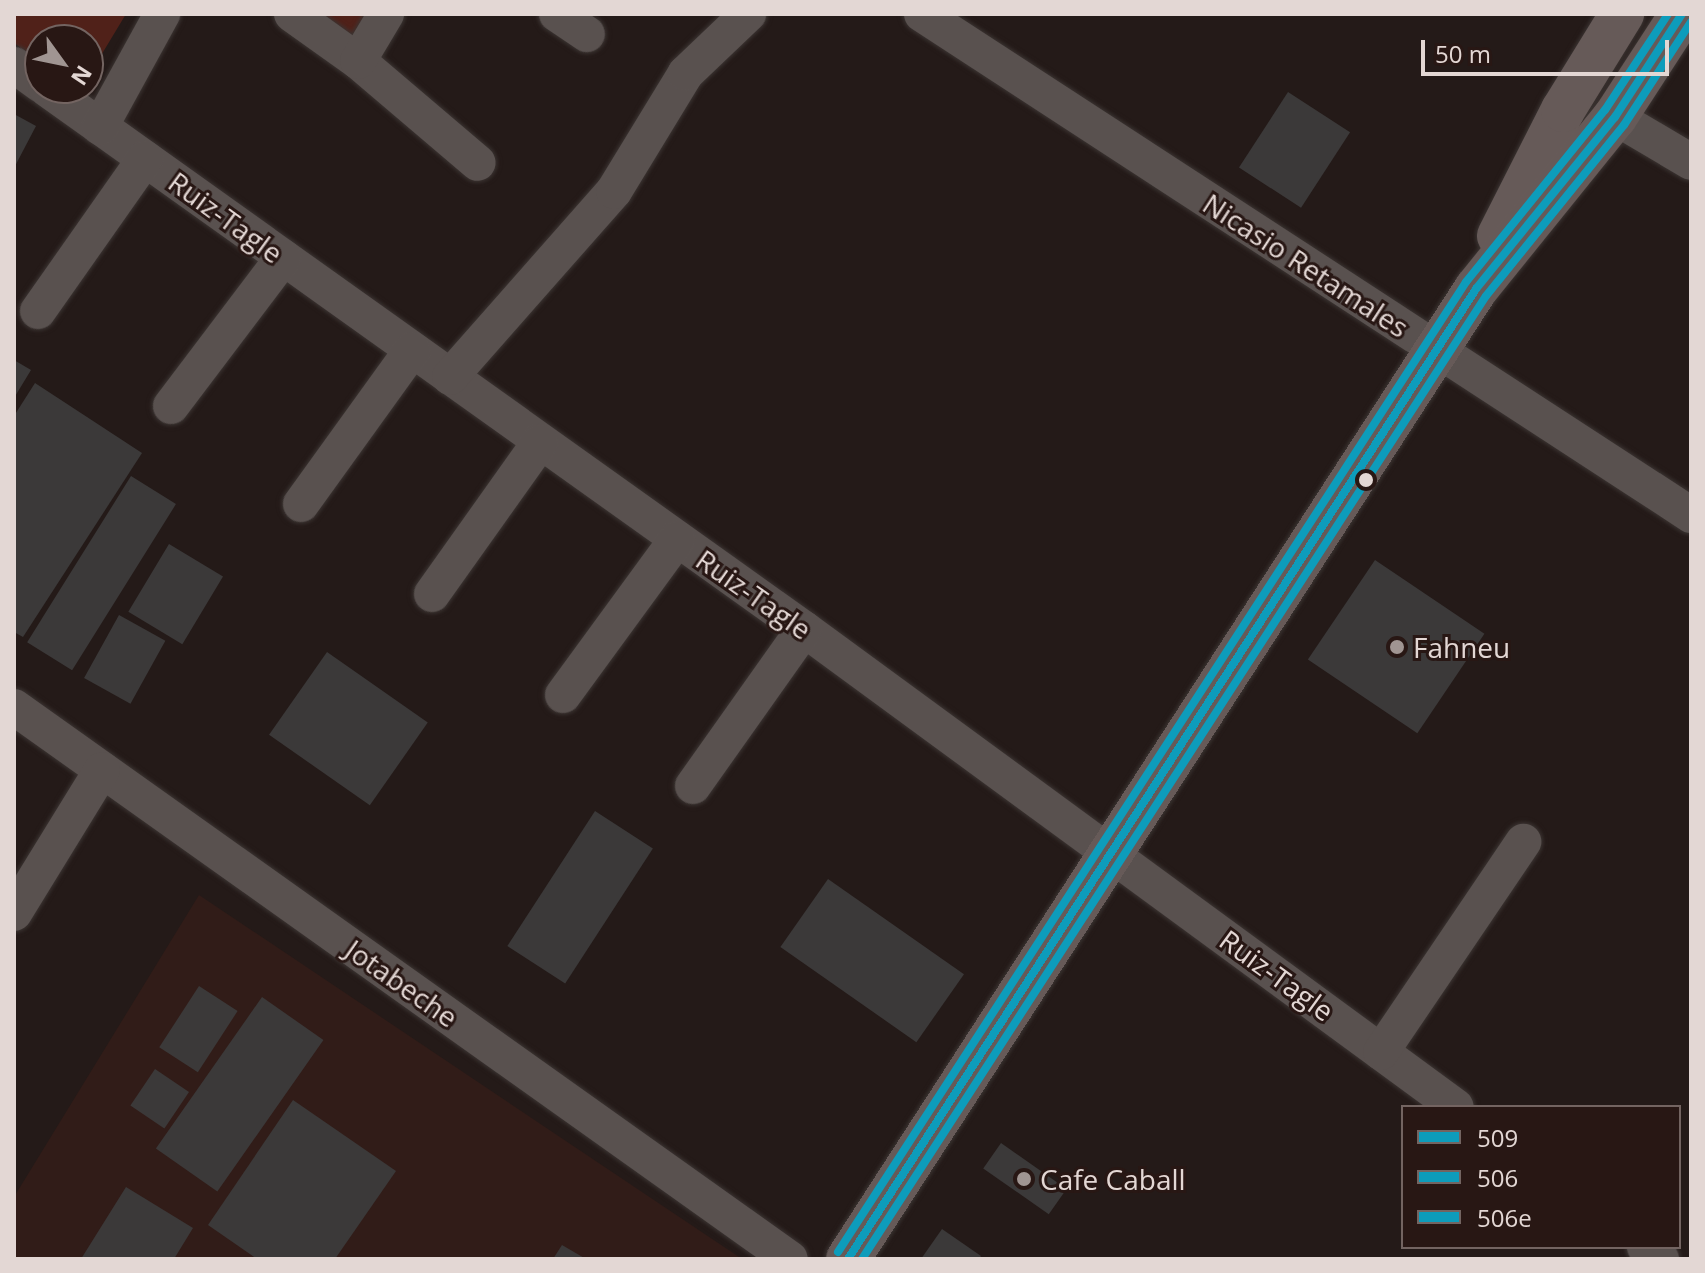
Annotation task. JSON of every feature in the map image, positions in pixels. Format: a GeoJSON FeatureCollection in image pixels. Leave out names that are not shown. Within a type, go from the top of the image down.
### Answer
{"type":"FeatureCollection","features":[{"type":"Feature","properties":{"kind":"main road"},"geometry":{"type":"LineString","coordinates":[[848,1259],[1476,289],[1538,157],[1622,14]]}},
{"type":"Feature","properties":{"kind":"main road"},"geometry":{"type":"LineString","coordinates":[[1476,289],[1615,117],[1682,14]]}},
{"type":"Feature","properties":{"kind":"street"},"geometry":{"type":"LineString","coordinates":[[100,127],[162,14]]}},
{"type":"Feature","properties":{"kind":"street"},"geometry":{"type":"LineString","coordinates":[[292,14],[358,61],[478,163]]}},
{"type":"Feature","properties":{"kind":"street"},"geometry":{"type":"LineString","coordinates":[[358,61],[386,14]]}},
{"type":"Feature","properties":{"kind":"street"},"geometry":{"type":"LineString","coordinates":[[557,14],[587,34]]}},
{"type":"Feature","properties":{"kind":"street"},"geometry":{"type":"LineString","coordinates":[[450,377],[614,191],[686,73],[748,14]]}},
{"type":"Feature","properties":{"kind":"street","name":"Nicasio Retamales"},"geometry":{"type":"LineString","coordinates":[[922,14],[1691,515]]}},
{"type":"Feature","properties":{"kind":"street","name":"Ruiz-Tagle"},"geometry":{"type":"LineString","coordinates":[[68,104],[804,629],[1453,1105]]}},
{"type":"Feature","properties":{"kind":"street"},"geometry":{"type":"LineString","coordinates":[[1615,117],[1691,162]]}},
{"type":"Feature","properties":{"kind":"street"},"geometry":{"type":"LineString","coordinates":[[38,311],[145,159]]}},
{"type":"Feature","properties":{"kind":"street"},"geometry":{"type":"LineString","coordinates":[[171,406],[283,258]]}},
{"type":"Feature","properties":{"kind":"street"},"geometry":{"type":"LineString","coordinates":[[301,504],[412,350]]}},
{"type":"Feature","properties":{"kind":"street"},"geometry":{"type":"LineString","coordinates":[[432,594],[540,442]]}},
{"type":"Feature","properties":{"kind":"street"},"geometry":{"type":"LineString","coordinates":[[563,695],[677,539]]}},
{"type":"Feature","properties":{"kind":"street"},"geometry":{"type":"LineString","coordinates":[[693,786],[804,629]]}},
{"type":"Feature","properties":{"kind":"street","name":"Jotabeche"},"geometry":{"type":"LineString","coordinates":[[14,707],[790,1259]]}},
{"type":"Feature","properties":{"kind":"street"},"geometry":{"type":"LineString","coordinates":[[14,913],[102,770]]}},
{"type":"Feature","properties":{"kind":"street"},"geometry":{"type":"LineString","coordinates":[[1381,1052],[1523,842]]}},
{"type":"Feature","properties":{"kind":"shaded area"},"geometry":{"type":"Polygon","coordinates":[[[14,14],[126,14],[104,50],[104,24],[24,24],[24,50],[14,43],[14,14]]]}},
{"type":"Feature","properties":{"kind":"shaded area"},"geometry":{"type":"Polygon","coordinates":[[[319,14],[374,14],[358,40],[319,14]]]}},
{"type":"Feature","properties":{"kind":"shaded area"},"geometry":{"type":"Polygon","coordinates":[[[199,895],[742,1259],[14,1259],[14,1197],[199,895]]]}},
{"type":"Feature","properties":{"kind":"building"},"geometry":{"type":"Polygon","coordinates":[[[1288,92],[1350,132],[1301,208],[1239,167],[1288,92]]]}},
{"type":"Feature","properties":{"kind":"building"},"geometry":{"type":"Polygon","coordinates":[[[14,114],[36,126],[14,168],[14,114]]]}},
{"type":"Feature","properties":{"kind":"building"},"geometry":{"type":"Polygon","coordinates":[[[14,360],[31,370],[14,398],[14,360]]]}},
{"type":"Feature","properties":{"kind":"building"},"geometry":{"type":"Polygon","coordinates":[[[35,383],[142,453],[23,637],[14,632],[14,416],[35,383]]]}},
{"type":"Feature","properties":{"kind":"building"},"geometry":{"type":"Polygon","coordinates":[[[131,476],[176,504],[72,670],[27,642],[131,476]]]}},
{"type":"Feature","properties":{"kind":"building"},"geometry":{"type":"Polygon","coordinates":[[[169,544],[223,576],[182,644],[128,612],[169,544]]]}},
{"type":"Feature","properties":{"kind":"building","name":"Fahneu"},"geometry":{"type":"Polygon","coordinates":[[[1375,560],[1484,634],[1417,733],[1308,659],[1375,560]]]}},
{"type":"Feature","properties":{"kind":"building"},"geometry":{"type":"Polygon","coordinates":[[[119,615],[165,641],[130,704],[84,678],[119,615]]]}},
{"type":"Feature","properties":{"kind":"building"},"geometry":{"type":"Polygon","coordinates":[[[327,652],[428,723],[370,805],[269,735],[327,652]]]}},
{"type":"Feature","properties":{"kind":"building"},"geometry":{"type":"Polygon","coordinates":[[[595,811],[653,849],[565,984],[507,946],[595,811]]]}},
{"type":"Feature","properties":{"kind":"building"},"geometry":{"type":"Polygon","coordinates":[[[828,879],[964,974],[916,1042],[780,947],[828,879]]]}},
{"type":"Feature","properties":{"kind":"building"},"geometry":{"type":"Polygon","coordinates":[[[199,986],[238,1011],[198,1072],[159,1047],[199,986]]]}},
{"type":"Feature","properties":{"kind":"building"},"geometry":{"type":"Polygon","coordinates":[[[262,997],[323,1040],[217,1192],[156,1149],[262,997]]]}},
{"type":"Feature","properties":{"kind":"building"},"geometry":{"type":"Polygon","coordinates":[[[155,1069],[189,1092],[164,1128],[130,1105],[155,1069]]]}},
{"type":"Feature","properties":{"kind":"building"},"geometry":{"type":"Polygon","coordinates":[[[293,1100],[396,1171],[335,1259],[257,1259],[208,1225],[293,1100]]]}},
{"type":"Feature","properties":{"kind":"building","name":"Cafe Caball"},"geometry":{"type":"Polygon","coordinates":[[[1001,1143],[1067,1189],[1049,1214],[983,1168],[1001,1143]]]}},
{"type":"Feature","properties":{"kind":"building"},"geometry":{"type":"Polygon","coordinates":[[[126,1187],[193,1228],[174,1259],[81,1259],[126,1187]]]}},
{"type":"Feature","properties":{"kind":"building"},"geometry":{"type":"Polygon","coordinates":[[[942,1229],[981,1256],[979,1259],[921,1259],[942,1229]]]}},
{"type":"Feature","properties":{"kind":"building"},"geometry":{"type":"Polygon","coordinates":[[[562,1245],[586,1259],[553,1259],[562,1245]]]}},
{"type":"Feature","properties":{"kind":"transit line","name":"506e"},"geometry":{"type":"LineString","coordinates":[[838,1252],[1466,282],[1605,110],[1668,14]]}},
{"type":"Feature","properties":{"kind":"transit line","name":"509"},"geometry":{"type":"LineString","coordinates":[[848,1259],[1476,289],[1615,117],[1682,14]]}},
{"type":"Feature","properties":{"kind":"transit line","name":"506"},"geometry":{"type":"LineString","coordinates":[[862,1259],[1486,296],[1624,125],[1691,22]]}},
{"type":"Feature","properties":{"kind":"place","name":"Fahneu"},"geometry":{"type":"Point","coordinates":[1397,647]}},
{"type":"Feature","properties":{"kind":"place","name":"Cafe Caball"},"geometry":{"type":"Point","coordinates":[1024,1179]}}]}
